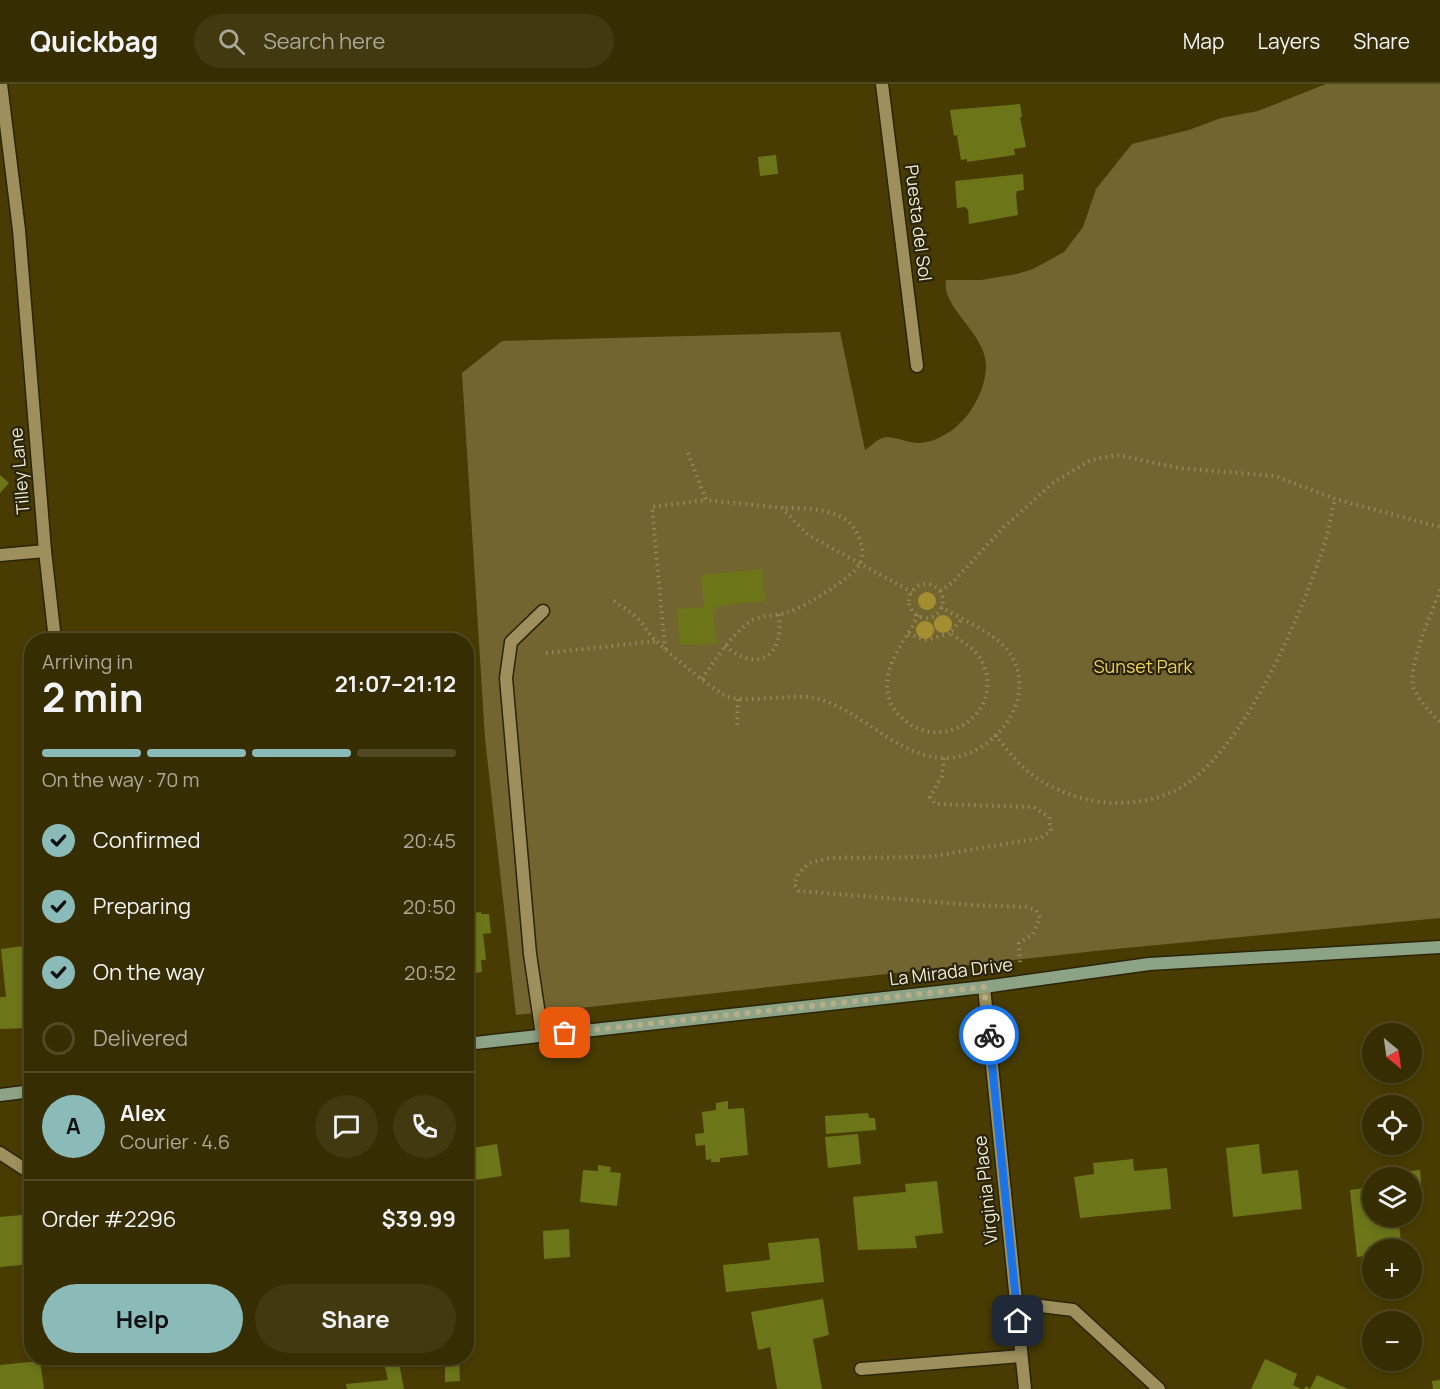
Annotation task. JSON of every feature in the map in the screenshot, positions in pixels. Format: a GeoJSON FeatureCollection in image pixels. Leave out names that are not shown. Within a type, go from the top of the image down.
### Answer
{"type":"FeatureCollection","features":[{"type":"Feature","properties":{"kind":"street","name":"Tilley Lane"},"geometry":{"type":"LineString","coordinates":[[1,84],[19,230],[45,551],[54,633]]}},
{"type":"Feature","properties":{"kind":"street","name":"Puesta del Sol"},"geometry":{"type":"LineString","coordinates":[[882,84],[917,366]]}},
{"type":"Feature","properties":{"kind":"street"},"geometry":{"type":"LineString","coordinates":[[0,555],[45,551]]}},
{"type":"Feature","properties":{"kind":"street"},"geometry":{"type":"LineString","coordinates":[[542,1035],[530,954],[506,678],[511,642],[543,611]]}},
{"type":"Feature","properties":{"kind":"street","name":"La Mirada Drive"},"geometry":{"type":"LineString","coordinates":[[474,1043],[984,987],[1149,964],[1440,947]]}},
{"type":"Feature","properties":{"kind":"street","name":"Virginia Place"},"geometry":{"type":"LineString","coordinates":[[984,987],[1025,1389]]}},
{"type":"Feature","properties":{"kind":"street"},"geometry":{"type":"LineString","coordinates":[[0,1095],[24,1092]]}},
{"type":"Feature","properties":{"kind":"street"},"geometry":{"type":"LineString","coordinates":[[0,1153],[24,1169]]}},
{"type":"Feature","properties":{"kind":"street"},"geometry":{"type":"LineString","coordinates":[[1016,1303],[1073,1310],[1159,1389]]}},
{"type":"Feature","properties":{"kind":"street"},"geometry":{"type":"LineString","coordinates":[[861,1369],[1021,1356]]}},
{"type":"Feature","properties":{"kind":"path"},"geometry":{"type":"LineString","coordinates":[[688,453],[706,500]]}},
{"type":"Feature","properties":{"kind":"path"},"geometry":{"type":"LineString","coordinates":[[940,591],[952,583],[1004,527],[1054,482],[1091,460],[1119,455],[1178,468],[1275,476],[1335,499],[1440,527]]}},
{"type":"Feature","properties":{"kind":"path"},"geometry":{"type":"LineString","coordinates":[[995,735],[1025,770],[1071,795],[1089,801],[1129,803],[1155,798],[1179,789],[1209,765],[1250,708],[1279,655],[1320,559],[1335,499]]}},
{"type":"Feature","properties":{"kind":"path"},"geometry":{"type":"LineString","coordinates":[[665,649],[652,507],[706,500],[826,512],[846,520],[854,527],[862,553],[860,564],[820,597],[779,614],[751,621],[725,646],[702,679]]}},
{"type":"Feature","properties":{"kind":"path"},"geometry":{"type":"LineString","coordinates":[[782,508],[808,535],[912,592]]}},
{"type":"Feature","properties":{"kind":"path"},"geometry":{"type":"LineString","coordinates":[[926,584],[940,591],[941,607],[934,615],[923,617],[918,615],[909,602],[912,592],[926,584]]}},
{"type":"Feature","properties":{"kind":"path"},"geometry":{"type":"LineString","coordinates":[[1440,590],[1413,670],[1413,686],[1423,705],[1440,722]]}},
{"type":"Feature","properties":{"kind":"path"},"geometry":{"type":"LineString","coordinates":[[614,602],[636,617],[665,649],[726,696],[813,698],[838,706],[915,750],[944,758],[963,755],[982,746],[995,735],[1014,711],[1020,692],[1019,676],[1008,651],[994,639],[941,607]]}},
{"type":"Feature","properties":{"kind":"path"},"geometry":{"type":"LineString","coordinates":[[725,646],[750,660],[769,654],[780,640],[779,614]]}},
{"type":"Feature","properties":{"kind":"path"},"geometry":{"type":"LineString","coordinates":[[918,615],[893,659],[888,676],[891,707],[913,728],[928,734],[942,734],[955,730],[972,718],[983,702],[987,690],[983,663],[974,651],[950,633]]}},
{"type":"Feature","properties":{"kind":"path"},"geometry":{"type":"LineString","coordinates":[[908,634],[927,640],[942,637],[950,633],[961,620]]}},
{"type":"Feature","properties":{"kind":"path"},"geometry":{"type":"LineString","coordinates":[[546,653],[657,641]]}},
{"type":"Feature","properties":{"kind":"path"},"geometry":{"type":"LineString","coordinates":[[737,725],[738,698]]}},
{"type":"Feature","properties":{"kind":"path"},"geometry":{"type":"LineString","coordinates":[[944,758],[942,776],[930,797],[934,804],[1033,807],[1049,817],[1051,831],[1041,838],[927,857],[830,858],[809,863],[798,874],[794,884],[799,891],[972,905],[1026,906],[1036,910],[1040,918],[1038,925],[1033,934],[1019,943],[1020,982]]}},
{"type":"Feature","properties":{"kind":"green space","name":"Sunset Park"},"geometry":{"type":"Polygon","coordinates":[[[1326,84],[1440,84],[1440,918],[1105,950],[516,1015],[485,738],[462,373],[502,341],[840,332],[865,450],[884,437],[915,443],[933,440],[946,434],[967,416],[975,404],[985,378],[984,353],[950,300],[946,290],[946,280],[981,280],[1017,274],[1033,269],[1064,252],[1083,227],[1096,189],[1132,144],[1189,130],[1221,118],[1258,111],[1326,84]]]}},
{"type":"Feature","properties":{"kind":"building"},"geometry":{"type":"Polygon","coordinates":[[[1020,104],[1026,147],[1014,149],[1015,155],[967,162],[967,159],[961,160],[950,110],[1020,104]]]}},
{"type":"Feature","properties":{"kind":"building"},"geometry":{"type":"Polygon","coordinates":[[[776,155],[778,174],[760,176],[758,157],[776,155]]]}},
{"type":"Feature","properties":{"kind":"building"},"geometry":{"type":"Polygon","coordinates":[[[1023,174],[1024,190],[1017,191],[1016,195],[1018,215],[969,224],[968,210],[965,207],[957,208],[955,181],[1023,174]]]}},
{"type":"Feature","properties":{"kind":"building"},"geometry":{"type":"Polygon","coordinates":[[[0,475],[9,483],[0,493],[0,475]]]}},
{"type":"Feature","properties":{"kind":"building"},"geometry":{"type":"Polygon","coordinates":[[[762,569],[765,601],[717,606],[717,609],[713,610],[717,644],[680,645],[677,609],[704,607],[701,575],[762,569]]]}},
{"type":"Feature","properties":{"kind":"building"},"geometry":{"type":"Polygon","coordinates":[[[474,913],[489,914],[491,933],[483,934],[486,960],[481,960],[482,972],[474,973],[474,913]]]}},
{"type":"Feature","properties":{"kind":"building"},"geometry":{"type":"Polygon","coordinates":[[[24,946],[24,1028],[0,1029],[0,997],[6,997],[1,949],[24,946]]]}},
{"type":"Feature","properties":{"kind":"building"},"geometry":{"type":"Polygon","coordinates":[[[728,1101],[728,1109],[744,1108],[748,1155],[720,1158],[720,1162],[711,1162],[711,1159],[706,1160],[705,1145],[696,1146],[695,1134],[704,1133],[702,1112],[716,1110],[716,1103],[728,1101]]]}},
{"type":"Feature","properties":{"kind":"building"},"geometry":{"type":"Polygon","coordinates":[[[868,1113],[869,1118],[875,1118],[876,1130],[826,1134],[825,1116],[868,1113]]]}},
{"type":"Feature","properties":{"kind":"building"},"geometry":{"type":"Polygon","coordinates":[[[858,1134],[861,1164],[828,1168],[825,1137],[858,1134]]]}},
{"type":"Feature","properties":{"kind":"building"},"geometry":{"type":"Polygon","coordinates":[[[497,1144],[502,1176],[474,1180],[474,1148],[497,1144]]]}},
{"type":"Feature","properties":{"kind":"building"},"geometry":{"type":"Polygon","coordinates":[[[1259,1144],[1262,1174],[1298,1170],[1302,1209],[1233,1217],[1226,1148],[1259,1144]]]}},
{"type":"Feature","properties":{"kind":"building"},"geometry":{"type":"Polygon","coordinates":[[[1133,1159],[1134,1171],[1167,1168],[1171,1209],[1080,1218],[1074,1177],[1094,1174],[1093,1163],[1133,1159]]]}},
{"type":"Feature","properties":{"kind":"building"},"geometry":{"type":"Polygon","coordinates":[[[598,1165],[611,1167],[610,1172],[621,1173],[617,1206],[580,1202],[583,1170],[598,1171],[598,1165]]]}},
{"type":"Feature","properties":{"kind":"building"},"geometry":{"type":"Polygon","coordinates":[[[937,1181],[943,1233],[915,1236],[917,1248],[858,1250],[853,1197],[906,1192],[905,1184],[937,1181]]]}},
{"type":"Feature","properties":{"kind":"building"},"geometry":{"type":"Polygon","coordinates":[[[1362,1188],[1362,1227],[1399,1227],[1401,1239],[1362,1239],[1362,1256],[1357,1257],[1350,1190],[1362,1188]]]}},
{"type":"Feature","properties":{"kind":"building"},"geometry":{"type":"Polygon","coordinates":[[[24,1215],[24,1265],[0,1267],[0,1217],[24,1215]]]}},
{"type":"Feature","properties":{"kind":"building"},"geometry":{"type":"Polygon","coordinates":[[[569,1229],[570,1257],[544,1259],[543,1231],[569,1229]]]}},
{"type":"Feature","properties":{"kind":"building"},"geometry":{"type":"Polygon","coordinates":[[[819,1238],[824,1282],[726,1292],[723,1265],[770,1260],[768,1243],[819,1238]]]}},
{"type":"Feature","properties":{"kind":"building"},"geometry":{"type":"Polygon","coordinates":[[[823,1299],[829,1335],[813,1339],[822,1389],[777,1389],[770,1347],[758,1350],[751,1312],[823,1299]]]}},
{"type":"Feature","properties":{"kind":"building"},"geometry":{"type":"Polygon","coordinates":[[[1265,1359],[1297,1374],[1293,1385],[1301,1389],[1251,1389],[1265,1359]]]}},
{"type":"Feature","properties":{"kind":"building"},"geometry":{"type":"Polygon","coordinates":[[[24,1363],[24,1365],[41,1365],[44,1389],[0,1389],[0,1365],[24,1363]]]}},
{"type":"Feature","properties":{"kind":"building"},"geometry":{"type":"Polygon","coordinates":[[[385,1365],[399,1365],[404,1389],[347,1389],[346,1384],[388,1380],[385,1365]]]}},
{"type":"Feature","properties":{"kind":"building"},"geometry":{"type":"Polygon","coordinates":[[[445,1365],[459,1365],[460,1381],[445,1382],[445,1365]]]}},
{"type":"Feature","properties":{"kind":"building"},"geometry":{"type":"Polygon","coordinates":[[[1317,1375],[1348,1389],[1310,1389],[1317,1375]]]}},
{"type":"Feature","properties":{"kind":"building"},"geometry":{"type":"Polygon","coordinates":[[[1440,1380],[1440,1389],[1433,1389],[1432,1381],[1440,1380]]]}},
{"type":"Feature","properties":{"kind":"way so far"},"geometry":{"type":"LineString","coordinates":[[565,1033],[984,987],[989,1035]]}},
{"type":"Feature","properties":{"kind":"route"},"geometry":{"type":"LineString","coordinates":[[989,1035],[1018,1321]]}}]}
